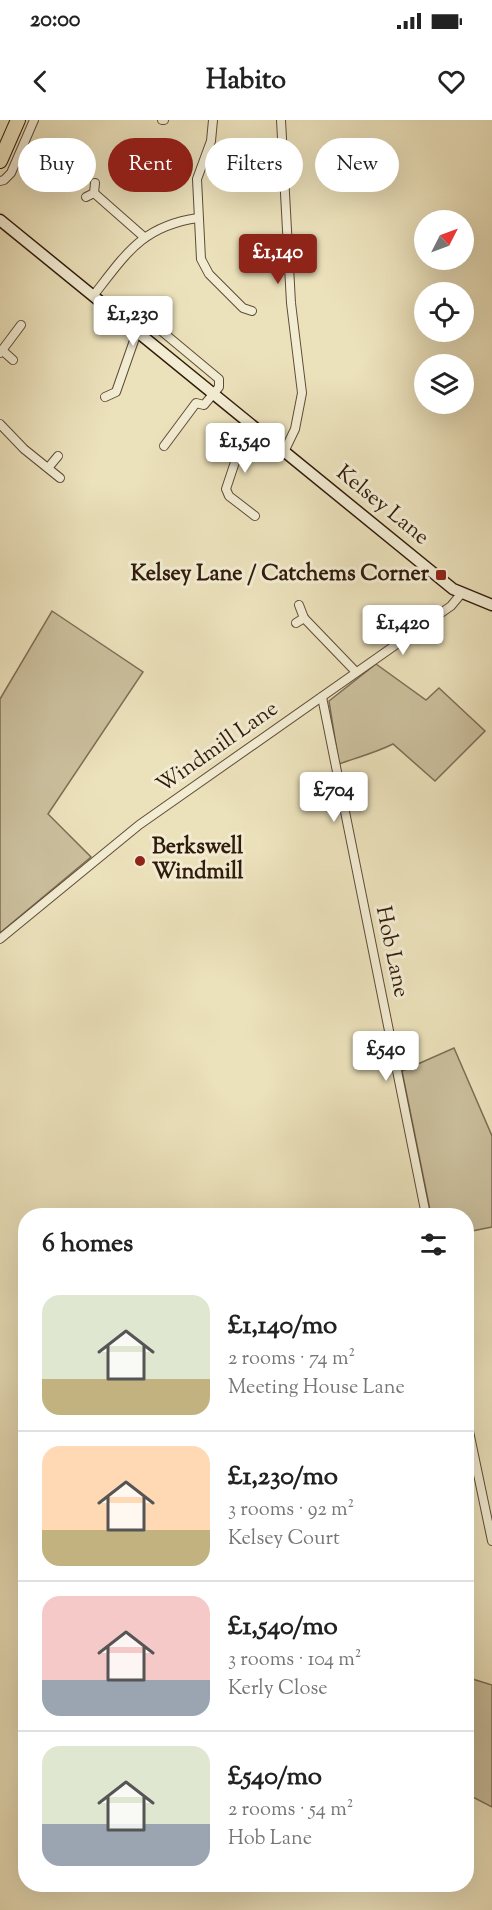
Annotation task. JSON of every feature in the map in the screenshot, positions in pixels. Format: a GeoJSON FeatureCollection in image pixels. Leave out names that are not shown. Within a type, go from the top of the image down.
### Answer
{"type":"FeatureCollection","features":[{"type":"Feature","properties":{"kind":"highway"},"geometry":{"type":"LineString","coordinates":[[0,161],[18,120]]}},
{"type":"Feature","properties":{"kind":"main road","name":"Kelsey Lane"},"geometry":{"type":"LineString","coordinates":[[0,220],[461,594],[492,605]]}},
{"type":"Feature","properties":{"kind":"street"},"geometry":{"type":"LineString","coordinates":[[0,181],[11,172],[34,120]]}},
{"type":"Feature","properties":{"kind":"street"},"geometry":{"type":"LineString","coordinates":[[213,120],[212,141],[197,179],[203,266],[243,308],[252,312]]}},
{"type":"Feature","properties":{"kind":"street"},"geometry":{"type":"LineString","coordinates":[[280,120],[291,303],[302,393],[295,429],[284,452]]}},
{"type":"Feature","properties":{"kind":"street"},"geometry":{"type":"LineString","coordinates":[[86,196],[94,193],[144,237]]}},
{"type":"Feature","properties":{"kind":"street"},"geometry":{"type":"LineString","coordinates":[[93,296],[144,237],[169,224],[198,218]]}},
{"type":"Feature","properties":{"kind":"street"},"geometry":{"type":"LineString","coordinates":[[118,316],[127,309],[135,309],[216,375],[220,382],[204,405],[196,403],[164,446]]}},
{"type":"Feature","properties":{"kind":"street"},"geometry":{"type":"LineString","coordinates":[[13,360],[1,352],[21,325]]}},
{"type":"Feature","properties":{"kind":"street"},"geometry":{"type":"LineString","coordinates":[[105,397],[116,392],[137,332]]}},
{"type":"Feature","properties":{"kind":"street"},"geometry":{"type":"LineString","coordinates":[[0,424],[60,478]]}},
{"type":"Feature","properties":{"kind":"street"},"geometry":{"type":"LineString","coordinates":[[255,429],[240,447],[226,489],[230,496],[255,516]]}},
{"type":"Feature","properties":{"kind":"street"},"geometry":{"type":"LineString","coordinates":[[163,430],[172,437]]}},
{"type":"Feature","properties":{"kind":"street"},"geometry":{"type":"LineString","coordinates":[[48,468],[58,456]]}},
{"type":"Feature","properties":{"kind":"street"},"geometry":{"type":"LineString","coordinates":[[247,509],[254,500]]}},
{"type":"Feature","properties":{"kind":"street","name":"Windmill Lane"},"geometry":{"type":"LineString","coordinates":[[0,939],[139,825],[451,606],[461,594]]}},
{"type":"Feature","properties":{"kind":"street"},"geometry":{"type":"LineString","coordinates":[[299,605],[304,618],[356,672]]}},
{"type":"Feature","properties":{"kind":"street"},"geometry":{"type":"LineString","coordinates":[[296,623],[304,618]]}},
{"type":"Feature","properties":{"kind":"street","name":"Hob Lane"},"geometry":{"type":"LineString","coordinates":[[322,697],[425,1208]]}},
{"type":"Feature","properties":{"kind":"street"},"geometry":{"type":"LineString","coordinates":[[474,1455],[492,1541]]}},
{"type":"Feature","properties":{"kind":"shaded area"},"geometry":{"type":"Polygon","coordinates":[[[52,611],[143,672],[48,814],[91,857],[0,933],[0,699],[52,611]]]}},
{"type":"Feature","properties":{"kind":"shaded area"},"geometry":{"type":"Polygon","coordinates":[[[376,664],[426,700],[439,688],[485,731],[435,781],[393,744],[339,764],[329,701],[376,664]]]}},
{"type":"Feature","properties":{"kind":"shaded area"},"geometry":{"type":"Polygon","coordinates":[[[454,1048],[492,1136],[492,1227],[474,1231],[474,1208],[430,1208],[402,1071],[454,1048]]]}},
{"type":"Feature","properties":{"kind":"shaded area"},"geometry":{"type":"Polygon","coordinates":[[[474,1679],[492,1685],[492,1807],[474,1798],[474,1679]]]}},
{"type":"Feature","properties":{"kind":"place","name":"Kelsey Lane / Catchems Corner"},"geometry":{"type":"Point","coordinates":[441,575]}},
{"type":"Feature","properties":{"kind":"place","name":"Berkswell Windmill"},"geometry":{"type":"Point","coordinates":[140,861]}}]}
